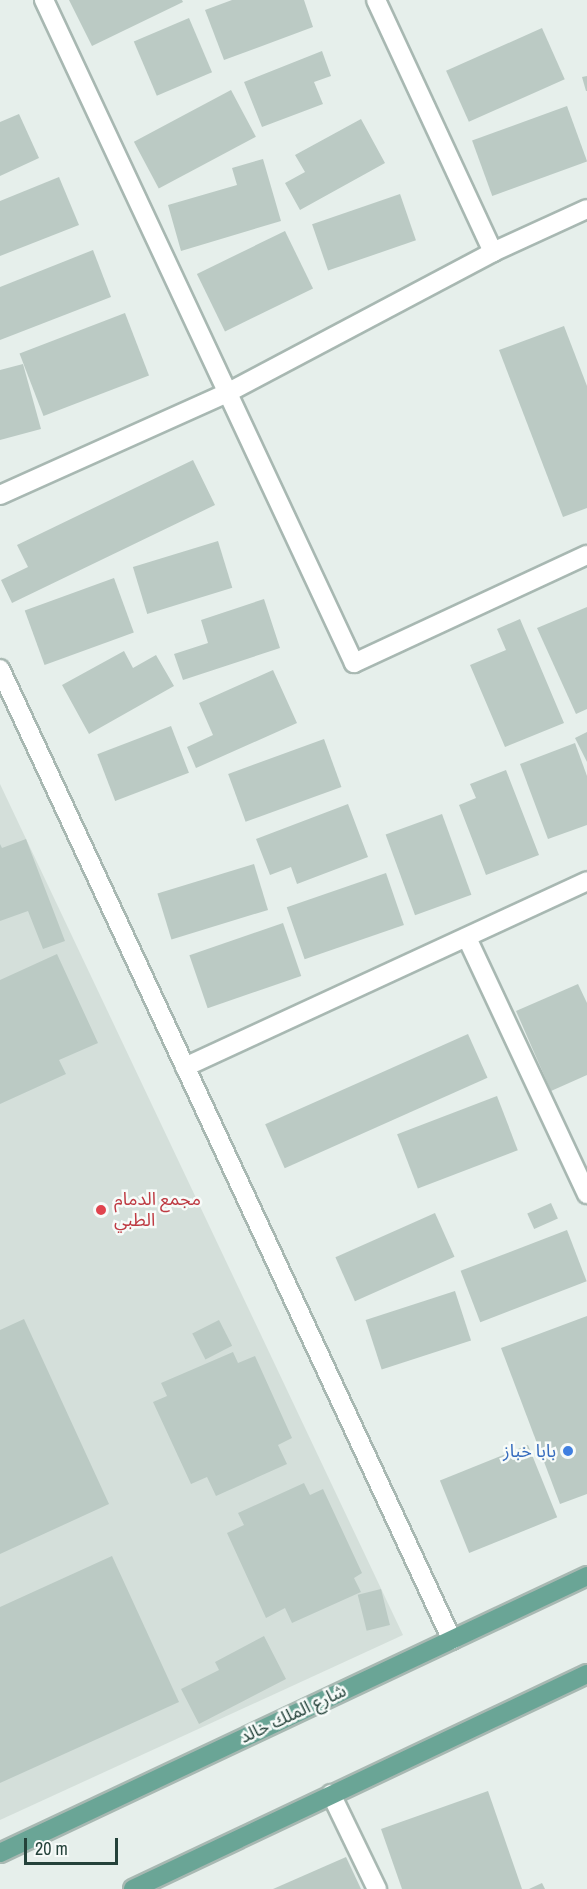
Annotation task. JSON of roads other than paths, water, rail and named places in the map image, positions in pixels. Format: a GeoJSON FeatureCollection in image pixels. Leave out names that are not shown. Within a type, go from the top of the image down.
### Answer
{"type":"FeatureCollection","features":[{"type":"Feature","properties":{"kind":"main road","name":"شارع الملك خالد"},"geometry":{"type":"LineString","coordinates":[[0,1852],[587,1576]]}},
{"type":"Feature","properties":{"kind":"main road"},"geometry":{"type":"LineString","coordinates":[[133,1889],[587,1674]]}},
{"type":"Feature","properties":{"kind":"street"},"geometry":{"type":"LineString","coordinates":[[44,0],[354,663],[587,555]]}},
{"type":"Feature","properties":{"kind":"street"},"geometry":{"type":"LineString","coordinates":[[376,0],[493,252]]}},
{"type":"Feature","properties":{"kind":"street"},"geometry":{"type":"LineString","coordinates":[[0,495],[227,393],[493,252],[587,209]]}},
{"type":"Feature","properties":{"kind":"street"},"geometry":{"type":"LineString","coordinates":[[0,669],[452,1640]]}},
{"type":"Feature","properties":{"kind":"street"},"geometry":{"type":"LineString","coordinates":[[185,1066],[587,881]]}},
{"type":"Feature","properties":{"kind":"street"},"geometry":{"type":"LineString","coordinates":[[467,938],[587,1194]]}},
{"type":"Feature","properties":{"kind":"street"},"geometry":{"type":"LineString","coordinates":[[331,1794],[377,1889]]}},
{"type":"Feature","properties":{"kind":"place","name":"مجمع الدمام الطبي"},"geometry":{"type":"Point","coordinates":[101,1210]}},
{"type":"Feature","properties":{"kind":"place","name":"بابا خباز"},"geometry":{"type":"Point","coordinates":[568,1451]}}]}
